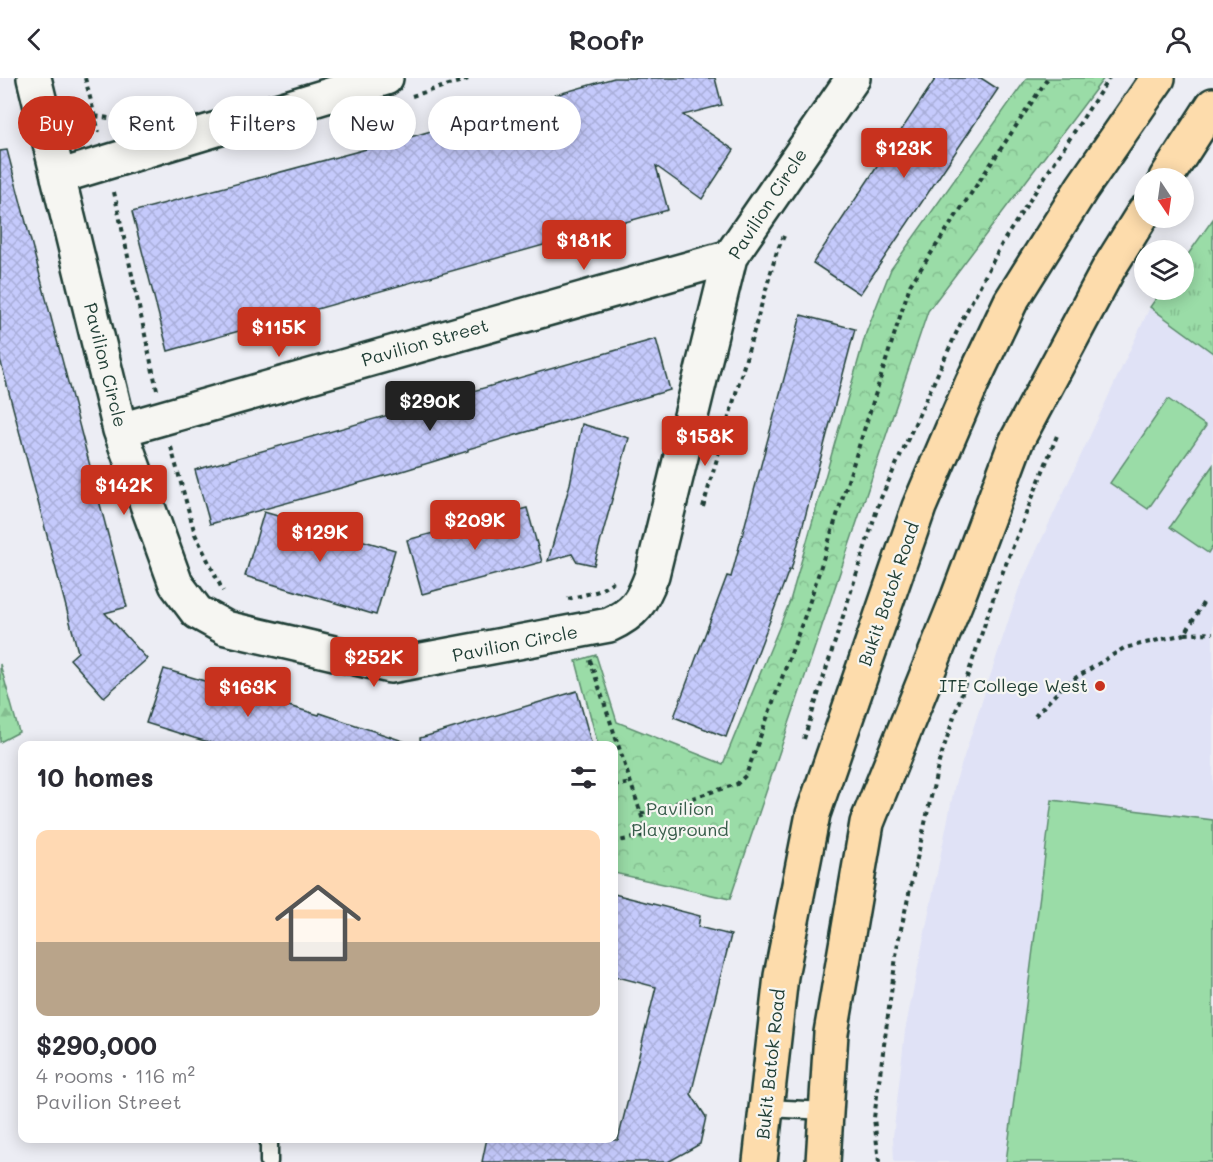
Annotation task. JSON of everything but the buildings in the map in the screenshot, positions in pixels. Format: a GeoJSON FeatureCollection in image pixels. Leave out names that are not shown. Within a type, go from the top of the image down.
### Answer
{"type":"FeatureCollection","features":[{"type":"Feature","properties":{"kind":"main road","name":"Bukit Batok Road"},"geometry":{"type":"LineString","coordinates":[[760,1162],[781,976],[813,814],[919,507],[972,383],[1011,301],[1082,188],[1158,78]]}},
{"type":"Feature","properties":{"kind":"main road"},"geometry":{"type":"LineString","coordinates":[[1172,168],[1213,105]]}},
{"type":"Feature","properties":{"kind":"main road"},"geometry":{"type":"LineString","coordinates":[[823,1162],[831,1033],[867,823],[958,597],[1016,442],[1109,268],[1134,228]]}},
{"type":"Feature","properties":{"kind":"street","name":"Pavilion Circle"},"geometry":{"type":"LineString","coordinates":[[34,78],[120,430],[176,584],[197,612],[226,628],[390,666],[609,626],[629,616],[644,596],[652,575],[730,257],[853,78]]}},
{"type":"Feature","properties":{"kind":"street"},"geometry":{"type":"LineString","coordinates":[[58,177],[386,78]]}},
{"type":"Feature","properties":{"kind":"street","name":"Pavilion Street"},"geometry":{"type":"LineString","coordinates":[[120,430],[730,257]]}},
{"type":"Feature","properties":{"kind":"lane"},"geometry":{"type":"LineString","coordinates":[[766,1108],[827,1111]]}},
{"type":"Feature","properties":{"kind":"lane"},"geometry":{"type":"LineString","coordinates":[[269,1143],[269,1162]]}},
{"type":"Feature","properties":{"kind":"path"},"geometry":{"type":"LineString","coordinates":[[84,78],[106,163],[163,418],[195,534],[211,569],[232,600]]}},
{"type":"Feature","properties":{"kind":"path"},"geometry":{"type":"LineString","coordinates":[[641,814],[737,784],[746,775],[807,610],[910,285],[1048,78]]}},
{"type":"Feature","properties":{"kind":"path"},"geometry":{"type":"LineString","coordinates":[[700,518],[777,251],[787,231]]}},
{"type":"Feature","properties":{"kind":"path"},"geometry":{"type":"LineString","coordinates":[[879,1162],[874,1119],[898,942],[939,762],[1000,580],[1061,426]]}},
{"type":"Feature","properties":{"kind":"path"},"geometry":{"type":"LineString","coordinates":[[557,602],[599,591],[619,578]]}},
{"type":"Feature","properties":{"kind":"path"},"geometry":{"type":"LineString","coordinates":[[1185,634],[1203,603]]}},
{"type":"Feature","properties":{"kind":"path"},"geometry":{"type":"LineString","coordinates":[[1035,716],[1064,685],[1124,648],[1185,634],[1213,633]]}},
{"type":"Feature","properties":{"kind":"path"},"geometry":{"type":"LineString","coordinates":[[589,658],[617,741]]}},
{"type":"Feature","properties":{"kind":"path"},"geometry":{"type":"LineString","coordinates":[[618,744],[648,835],[618,841]]}},
{"type":"Feature","properties":{"kind":"path"},"geometry":{"type":"LineString","coordinates":[[618,785],[631,783]]}},
{"type":"Feature","properties":{"kind":"shaded area","name":"ITE College West"},"geometry":{"type":"Polygon","coordinates":[[[1150,307],[1213,353],[1213,1162],[894,1162],[893,1137],[905,1031],[955,784],[1019,588],[1150,307]]]}},
{"type":"Feature","properties":{"kind":"green space","name":"Pavilion Playground"},"geometry":{"type":"Polygon","coordinates":[[[1027,78],[1104,78],[928,311],[730,899],[618,874],[618,741],[597,741],[576,661],[596,655],[617,722],[723,764],[790,601],[866,333],[891,269],[1027,78]]]}},
{"type":"Feature","properties":{"kind":"green space"},"geometry":{"type":"Polygon","coordinates":[[[1213,219],[1213,353],[1150,307],[1155,300],[1194,300],[1194,246],[1213,219]]]}},
{"type":"Feature","properties":{"kind":"green space"},"geometry":{"type":"Polygon","coordinates":[[[1168,399],[1206,426],[1148,509],[1110,483],[1168,399]]]}},
{"type":"Feature","properties":{"kind":"green space"},"geometry":{"type":"Polygon","coordinates":[[[1213,465],[1213,545],[1208,553],[1170,527],[1213,465]]]}},
{"type":"Feature","properties":{"kind":"green space"},"geometry":{"type":"Polygon","coordinates":[[[0,664],[19,732],[0,742],[0,664]]]}},
{"type":"Feature","properties":{"kind":"green space"},"geometry":{"type":"Polygon","coordinates":[[[1052,800],[1213,820],[1213,1162],[1006,1162],[1052,800]]]}},
{"type":"Feature","properties":{"kind":"place","name":"ITE College West"},"geometry":{"type":"Point","coordinates":[1100,686]}}]}
